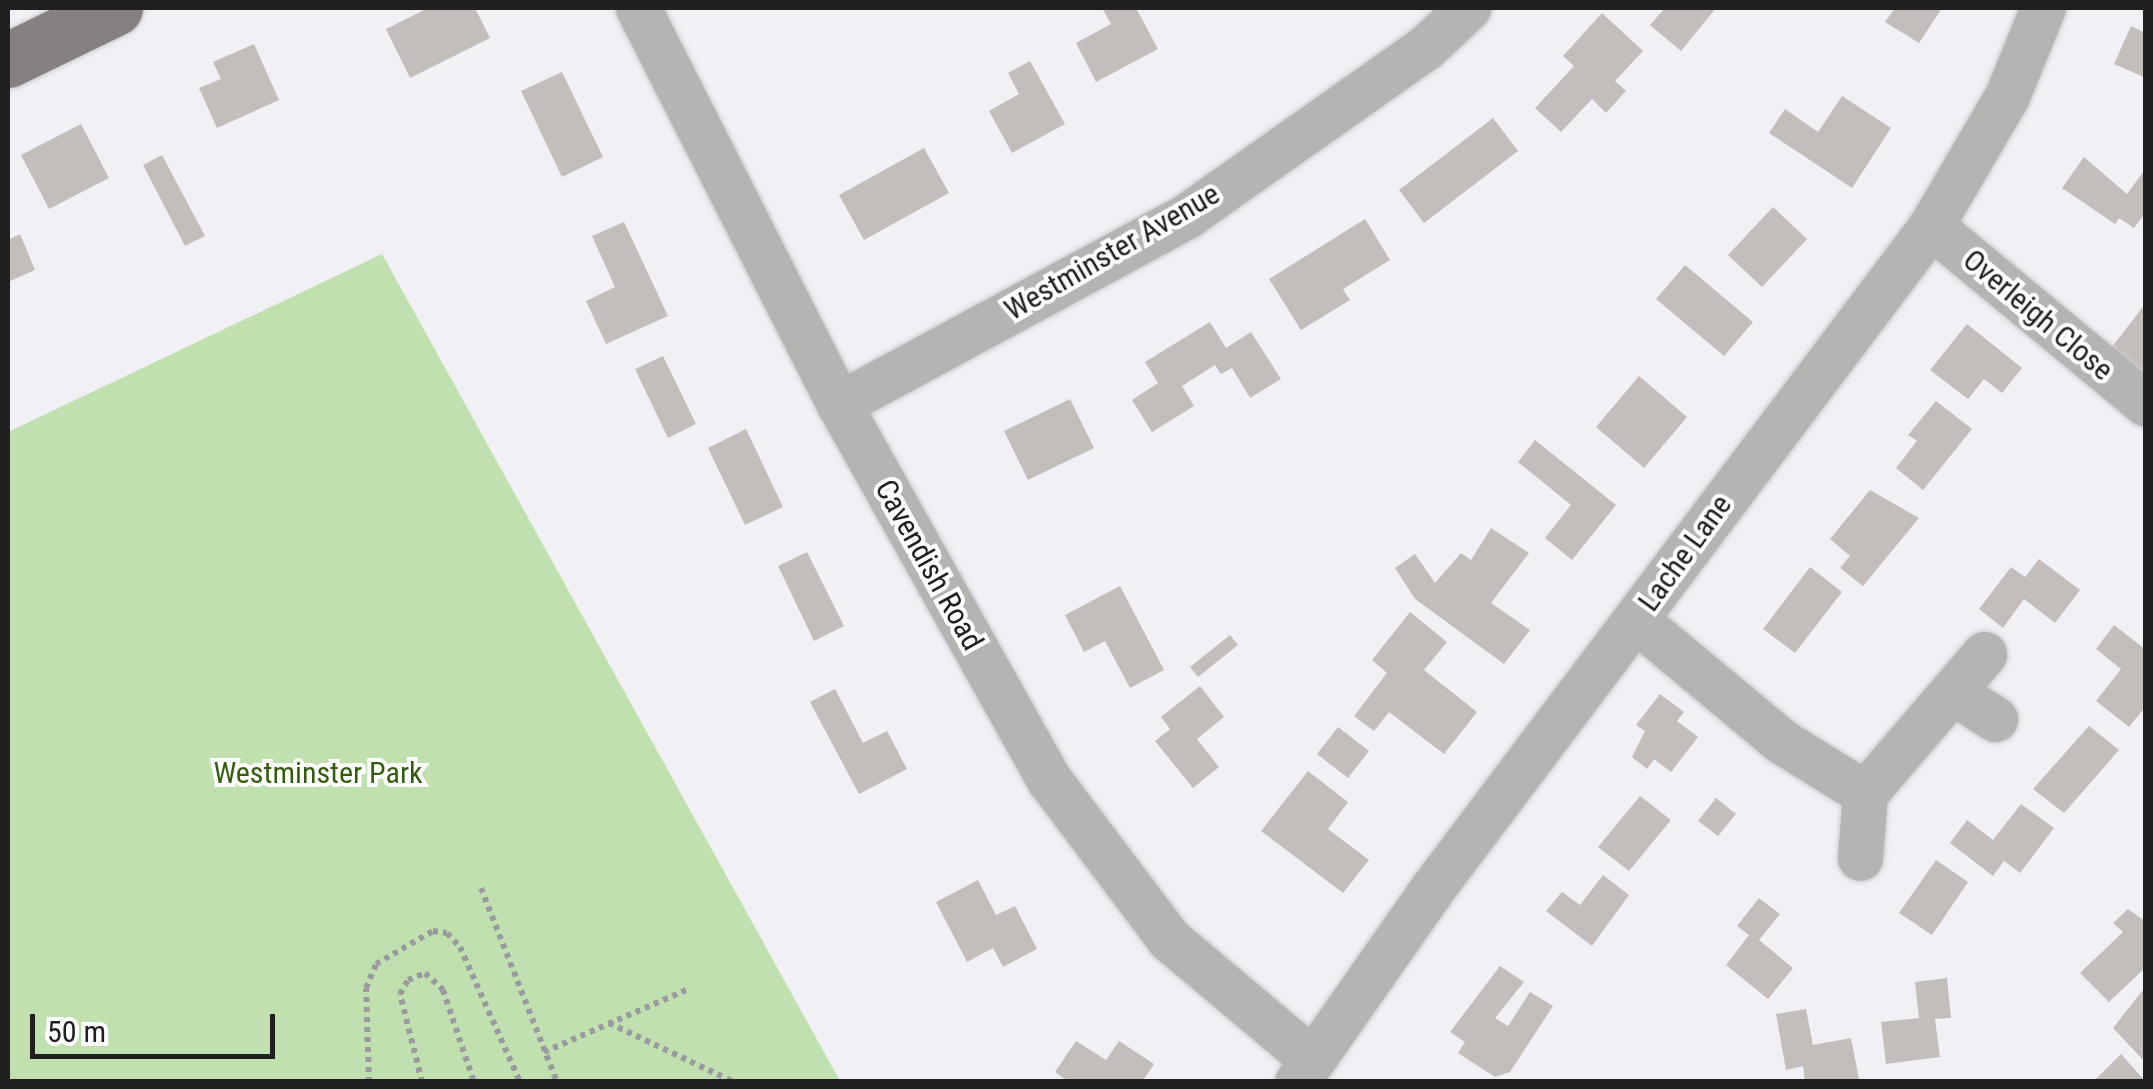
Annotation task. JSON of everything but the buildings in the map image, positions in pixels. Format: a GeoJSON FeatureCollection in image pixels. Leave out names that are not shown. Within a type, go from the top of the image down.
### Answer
{"type":"FeatureCollection","features":[{"type":"Feature","properties":{"kind":"main road"},"geometry":{"type":"LineString","coordinates":[[8,60],[115,8]]}},
{"type":"Feature","properties":{"kind":"street","name":"Cavendish Road"},"geometry":{"type":"LineString","coordinates":[[638,8],[838,404],[1050,781],[1105,861],[1169,939],[1303,1069]]}},
{"type":"Feature","properties":{"kind":"street","name":"Westminster Avenue"},"geometry":{"type":"LineString","coordinates":[[838,404],[1188,215],[1426,48],[1468,8]]}},
{"type":"Feature","properties":{"kind":"street","name":"Lache Lane"},"geometry":{"type":"LineString","coordinates":[[1303,1069],[1822,363],[1931,226],[2007,96],[2042,8]]}},
{"type":"Feature","properties":{"kind":"street","name":"Overleigh Close"},"geometry":{"type":"LineString","coordinates":[[1931,226],[2146,404]]}},
{"type":"Feature","properties":{"kind":"street"},"geometry":{"type":"LineString","coordinates":[[1636,620],[1781,742],[1864,793]]}},
{"type":"Feature","properties":{"kind":"street"},"geometry":{"type":"LineString","coordinates":[[1860,858],[1864,793],[1984,654]]}},
{"type":"Feature","properties":{"kind":"street"},"geometry":{"type":"LineString","coordinates":[[1953,692],[1995,719]]}},
{"type":"Feature","properties":{"kind":"path"},"geometry":{"type":"LineString","coordinates":[[481,888],[557,1082]]}},
{"type":"Feature","properties":{"kind":"path"},"geometry":{"type":"LineString","coordinates":[[369,1082],[366,988],[376,964],[433,931],[447,934],[460,947],[520,1082]]}},
{"type":"Feature","properties":{"kind":"path"},"geometry":{"type":"LineString","coordinates":[[422,1082],[400,994],[408,980],[425,974],[444,990],[474,1082]]}},
{"type":"Feature","properties":{"kind":"path"},"geometry":{"type":"LineString","coordinates":[[544,1052],[688,988]]}},
{"type":"Feature","properties":{"kind":"path"},"geometry":{"type":"LineString","coordinates":[[609,1023],[734,1082]]}},
{"type":"Feature","properties":{"kind":"green space","name":"Westminster Park"},"geometry":{"type":"Polygon","coordinates":[[[382,254],[840,1081],[8,1081],[8,432],[382,254]]]}}]}
